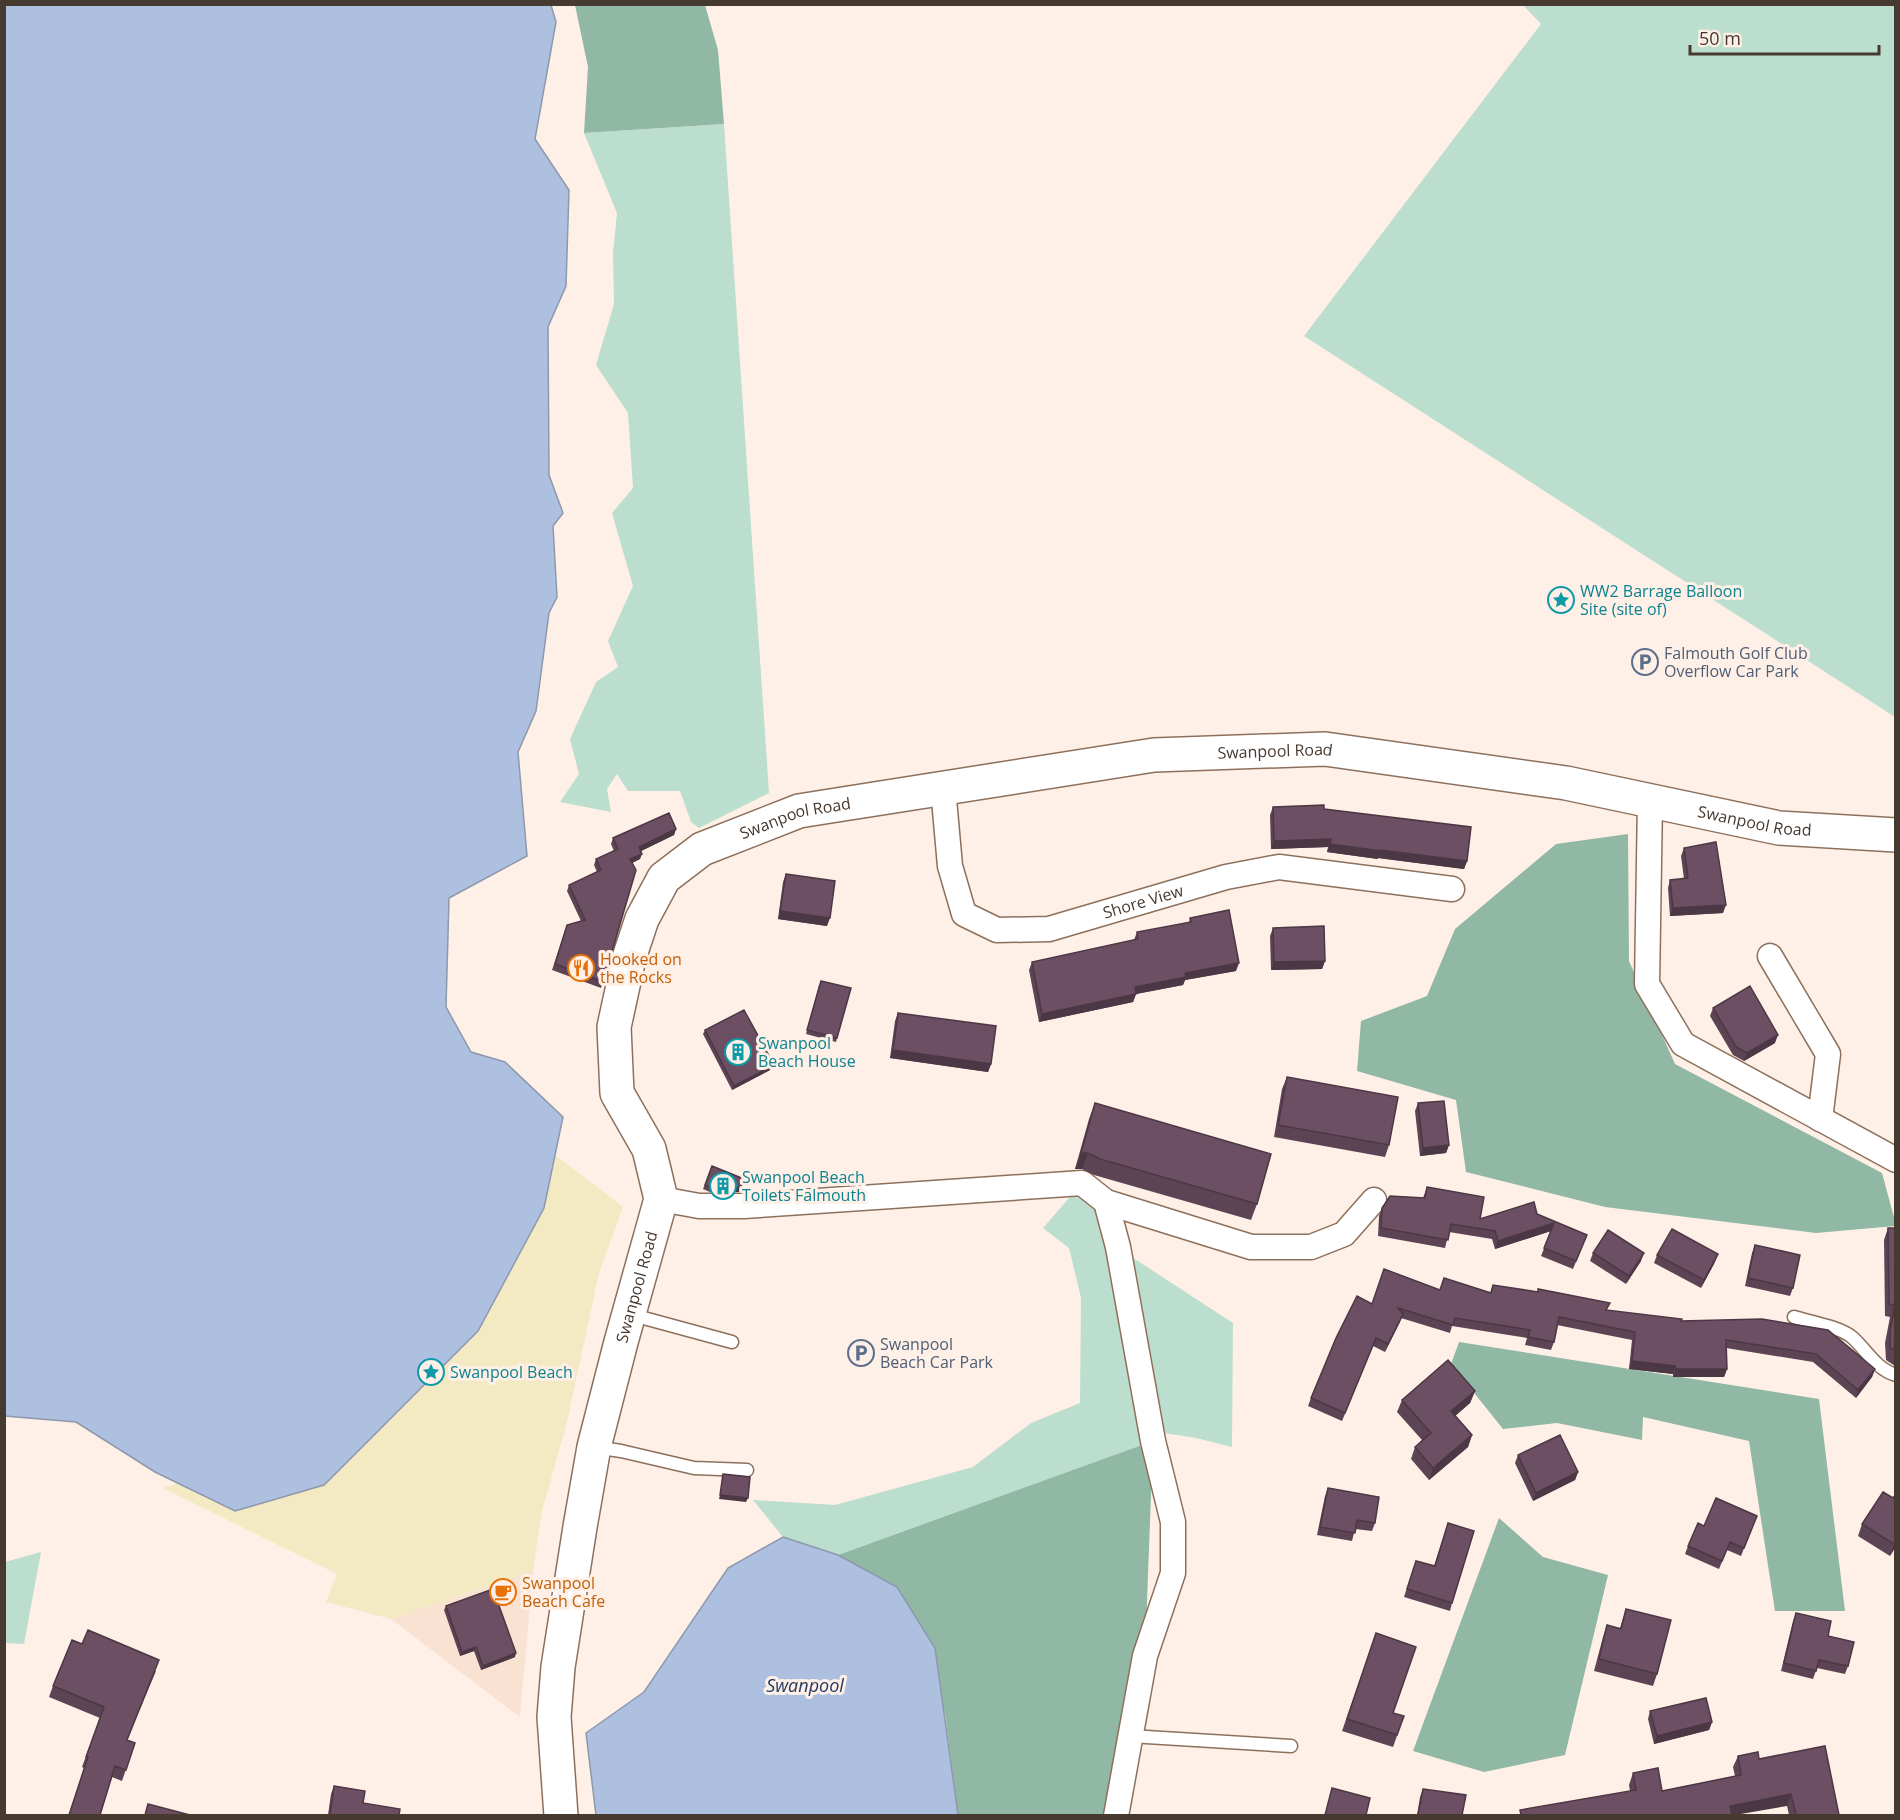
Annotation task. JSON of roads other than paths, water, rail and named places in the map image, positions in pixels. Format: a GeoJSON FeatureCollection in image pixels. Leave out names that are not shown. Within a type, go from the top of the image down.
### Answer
{"type":"FeatureCollection","features":[{"type":"Feature","properties":{"kind":"street","name":"Swanpool Road"},"geometry":{"type":"LineString","coordinates":[[561,1815],[554,1717],[558,1667],[594,1447],[661,1199],[649,1149],[617,1093],[614,1027],[629,958],[642,919],[664,878],[702,849],[799,811],[1154,755],[1325,749],[1566,783],[1779,828],[1896,835]]}},
{"type":"Feature","properties":{"kind":"street","name":"Shore View"},"geometry":{"type":"LineString","coordinates":[[943,788],[950,866],[964,914],[997,930],[1049,929],[1226,877],[1279,867],[1452,889]]}},
{"type":"Feature","properties":{"kind":"street"},"geometry":{"type":"LineString","coordinates":[[1650,801],[1647,984],[1683,1044],[1896,1160]]}},
{"type":"Feature","properties":{"kind":"street"},"geometry":{"type":"LineString","coordinates":[[1770,956],[1828,1054],[1820,1119]]}},
{"type":"Feature","properties":{"kind":"street"},"geometry":{"type":"LineString","coordinates":[[661,1199],[699,1206],[744,1206],[1082,1183],[1106,1202],[1251,1247],[1311,1247],[1344,1234],[1374,1200]]}},
{"type":"Feature","properties":{"kind":"street"},"geometry":{"type":"LineString","coordinates":[[1106,1202],[1118,1247],[1153,1442],[1173,1522],[1173,1573],[1145,1656],[1116,1815]]}},
{"type":"Feature","properties":{"kind":"lane"},"geometry":{"type":"LineString","coordinates":[[629,1314],[732,1342]]}},
{"type":"Feature","properties":{"kind":"lane"},"geometry":{"type":"LineString","coordinates":[[1794,1317],[1851,1336],[1880,1367],[1896,1375]]}},
{"type":"Feature","properties":{"kind":"lane"},"geometry":{"type":"LineString","coordinates":[[594,1447],[694,1467],[747,1470]]}},
{"type":"Feature","properties":{"kind":"lane"},"geometry":{"type":"LineString","coordinates":[[1130,1736],[1291,1746]]}},
{"type":"Feature","properties":{"kind":"water"},"geometry":{"type":"Polygon","coordinates":[[[5,5],[551,5],[556,22],[535,139],[569,190],[566,286],[548,327],[549,475],[563,513],[553,526],[557,597],[549,613],[536,711],[518,752],[527,856],[449,898],[446,1007],[471,1052],[505,1062],[563,1117],[544,1208],[478,1331],[324,1485],[235,1511],[155,1472],[76,1422],[5,1416],[5,5]]]}},
{"type":"Feature","properties":{"kind":"water","name":"Swanpool"},"geometry":{"type":"Polygon","coordinates":[[[783,1537],[838,1555],[897,1587],[935,1648],[958,1815],[596,1815],[586,1733],[644,1692],[728,1568],[783,1537]]]}},
{"type":"Feature","properties":{"kind":"place","name":"WW2 Barrage Balloon Site (site of)"},"geometry":{"type":"Point","coordinates":[1561,600]}},
{"type":"Feature","properties":{"kind":"place","name":"Falmouth Golf Club Overflow Car Park"},"geometry":{"type":"Point","coordinates":[1645,662]}},
{"type":"Feature","properties":{"kind":"place","name":"Hooked on the Rocks"},"geometry":{"type":"Point","coordinates":[581,968]}},
{"type":"Feature","properties":{"kind":"place","name":"Swanpool Beach House"},"geometry":{"type":"Point","coordinates":[738,1052]}},
{"type":"Feature","properties":{"kind":"place","name":"Swanpool Beach Toilets Falmouth"},"geometry":{"type":"Point","coordinates":[723,1186]}},
{"type":"Feature","properties":{"kind":"place","name":"Swanpool Beach Car Park"},"geometry":{"type":"Point","coordinates":[861,1353]}},
{"type":"Feature","properties":{"kind":"place","name":"Swanpool Beach"},"geometry":{"type":"Point","coordinates":[431,1372]}},
{"type":"Feature","properties":{"kind":"place","name":"Swanpool Beach Cafe"},"geometry":{"type":"Point","coordinates":[503,1592]}}]}
